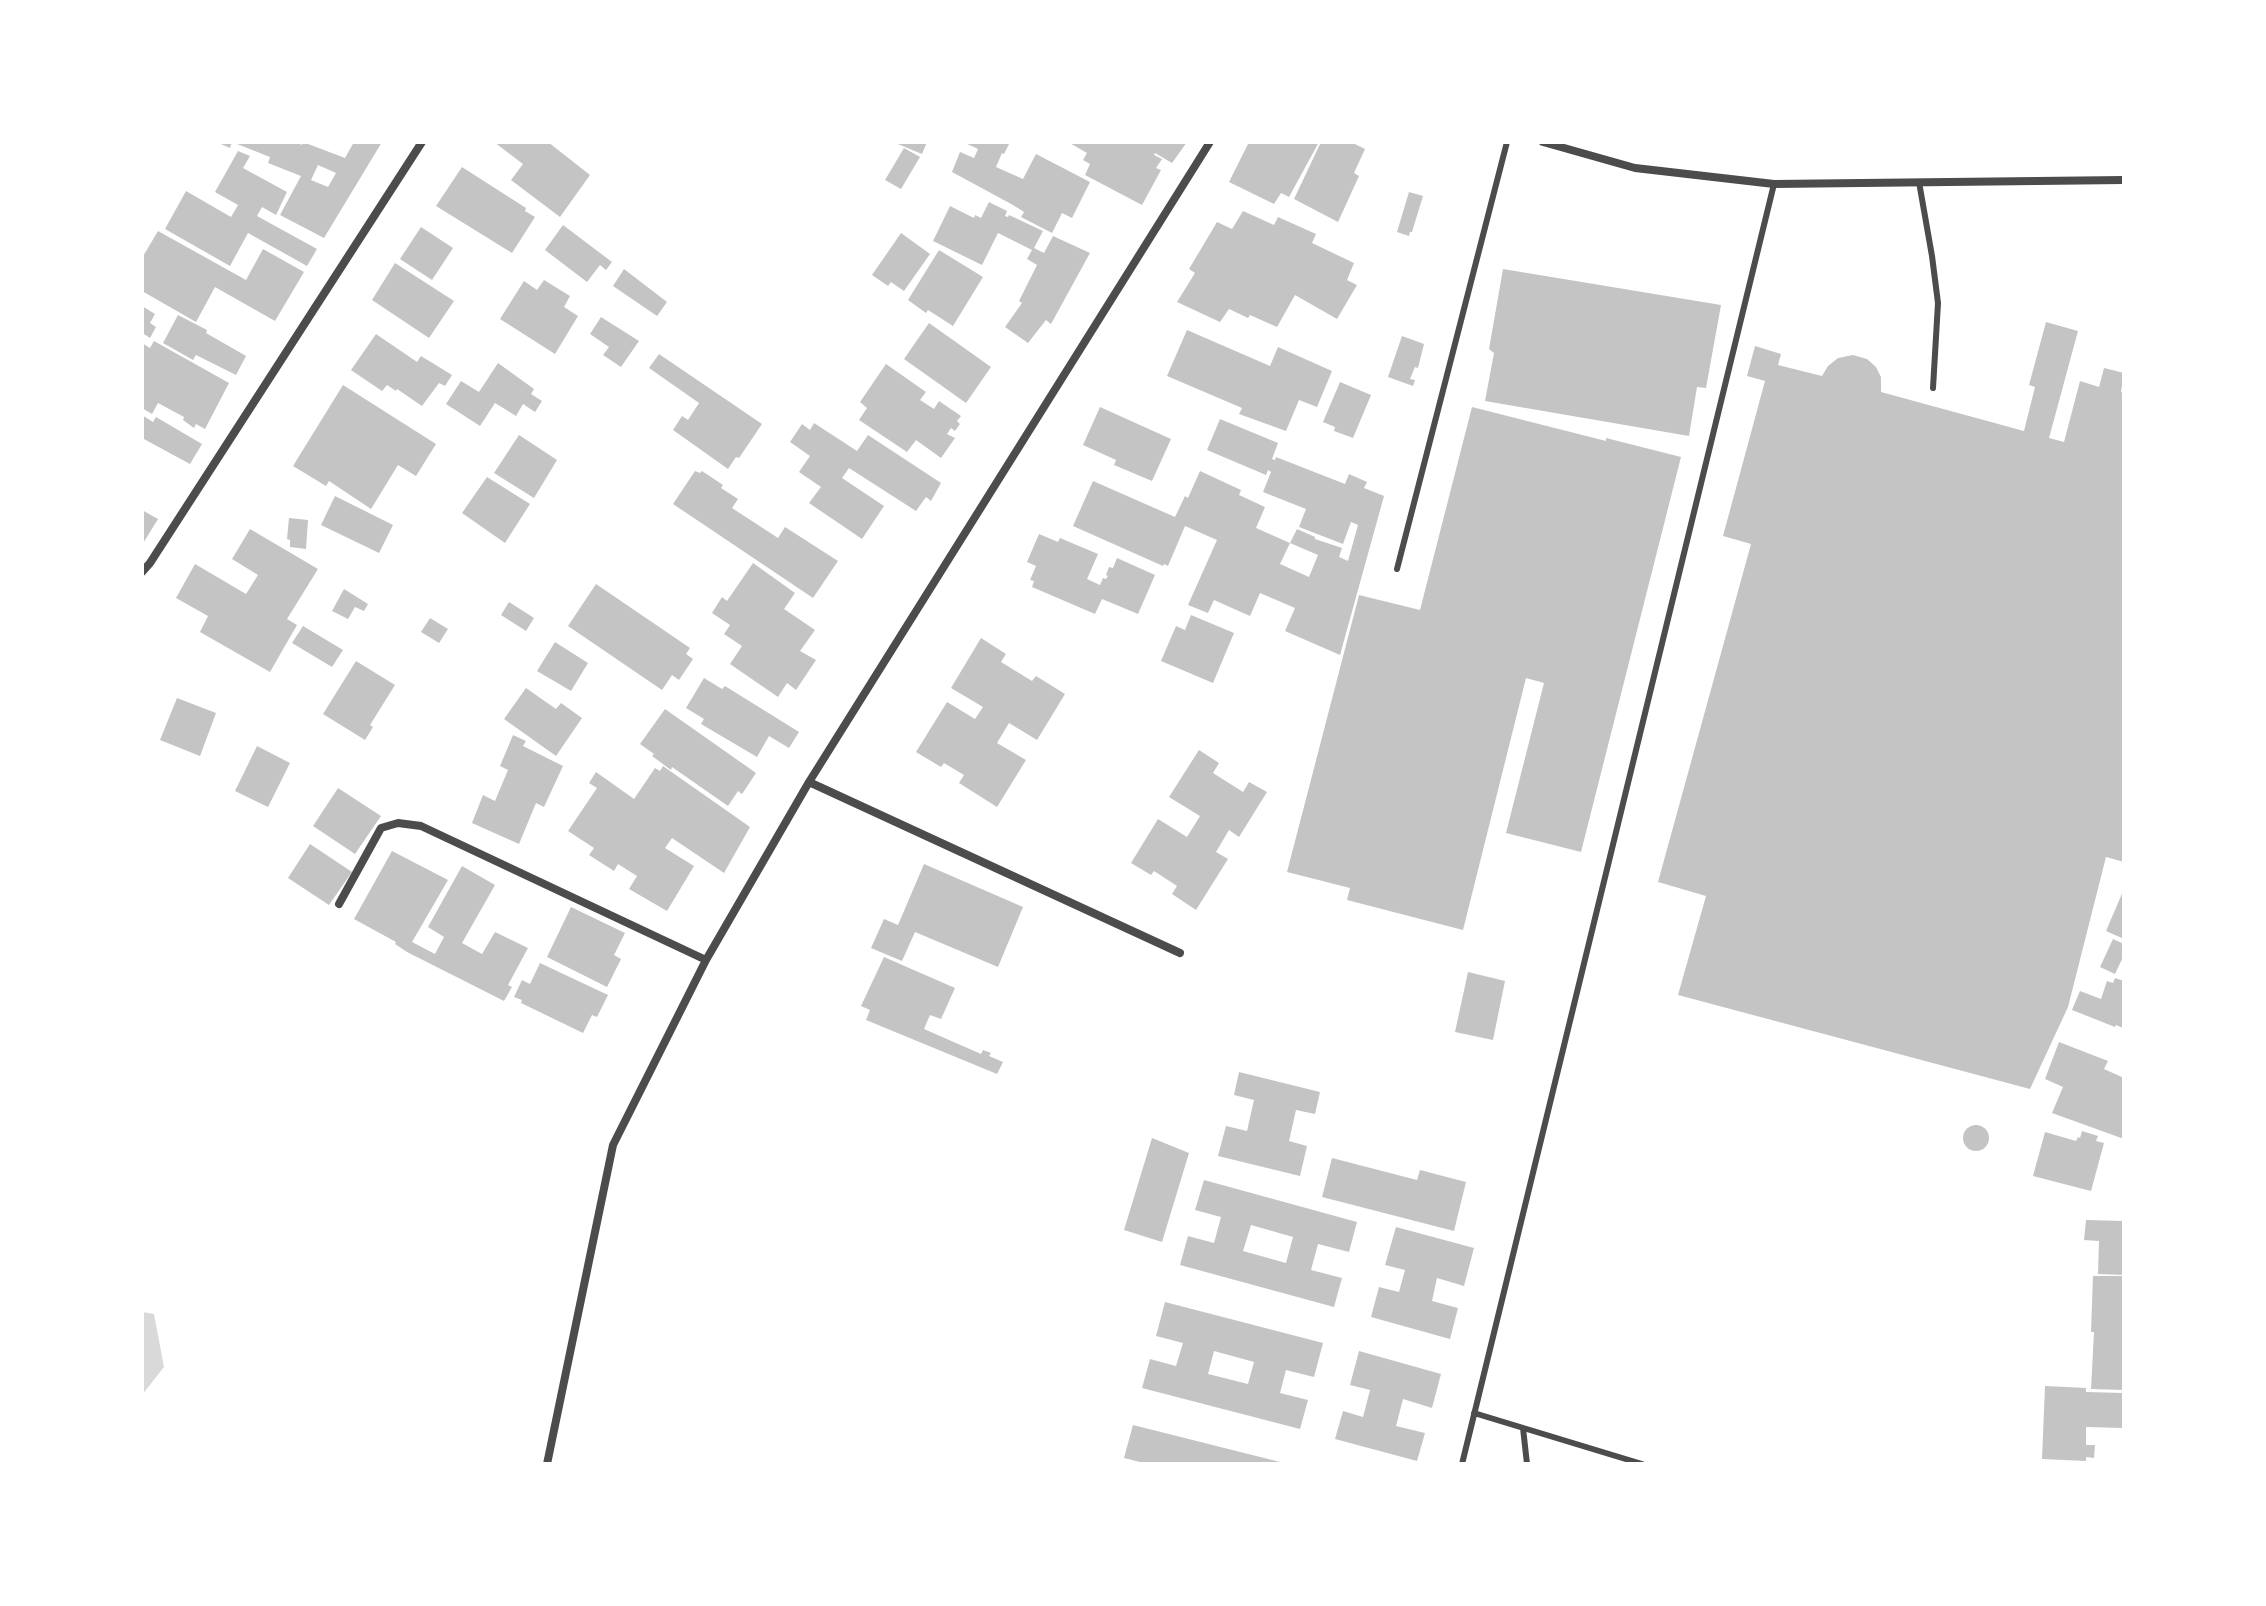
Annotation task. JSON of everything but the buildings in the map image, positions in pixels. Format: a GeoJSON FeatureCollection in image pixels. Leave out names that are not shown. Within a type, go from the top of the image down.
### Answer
{"type":"FeatureCollection","features":[{"type":"Feature","properties":{"kind":"street"},"geometry":{"type":"LineString","coordinates":[[142,572],[422,142]]}},
{"type":"Feature","properties":{"kind":"street"},"geometry":{"type":"LineString","coordinates":[[548,1462],[613,1145],[706,960],[809,782],[1210,142]]}},
{"type":"Feature","properties":{"kind":"street"},"geometry":{"type":"LineString","coordinates":[[1543,142],[1635,168],[1774,184],[2124,180]]}},
{"type":"Feature","properties":{"kind":"street"},"geometry":{"type":"LineString","coordinates":[[809,782],[1180,953]]}},
{"type":"Feature","properties":{"kind":"street"},"geometry":{"type":"LineString","coordinates":[[339,904],[381,828],[398,823],[421,826],[706,960]]}},
{"type":"Feature","properties":{"kind":"lane"},"geometry":{"type":"LineString","coordinates":[[1397,569],[1507,142]]}},
{"type":"Feature","properties":{"kind":"lane"},"geometry":{"type":"LineString","coordinates":[[1919,182],[1938,303],[1933,388]]}},
{"type":"Feature","properties":{"kind":"lane"},"geometry":{"type":"LineString","coordinates":[[1462,1464],[1774,184]]}},
{"type":"Feature","properties":{"kind":"lane"},"geometry":{"type":"LineString","coordinates":[[1474,1413],[1642,1464]]}},
{"type":"Feature","properties":{"kind":"lane"},"geometry":{"type":"LineString","coordinates":[[1523,1428],[1527,1464]]}},
{"type":"Feature","properties":{"kind":"shaded area"},"geometry":{"type":"Polygon","coordinates":[[[142,1312],[154,1314],[164,1367],[142,1395],[142,1312]]]}}]}
